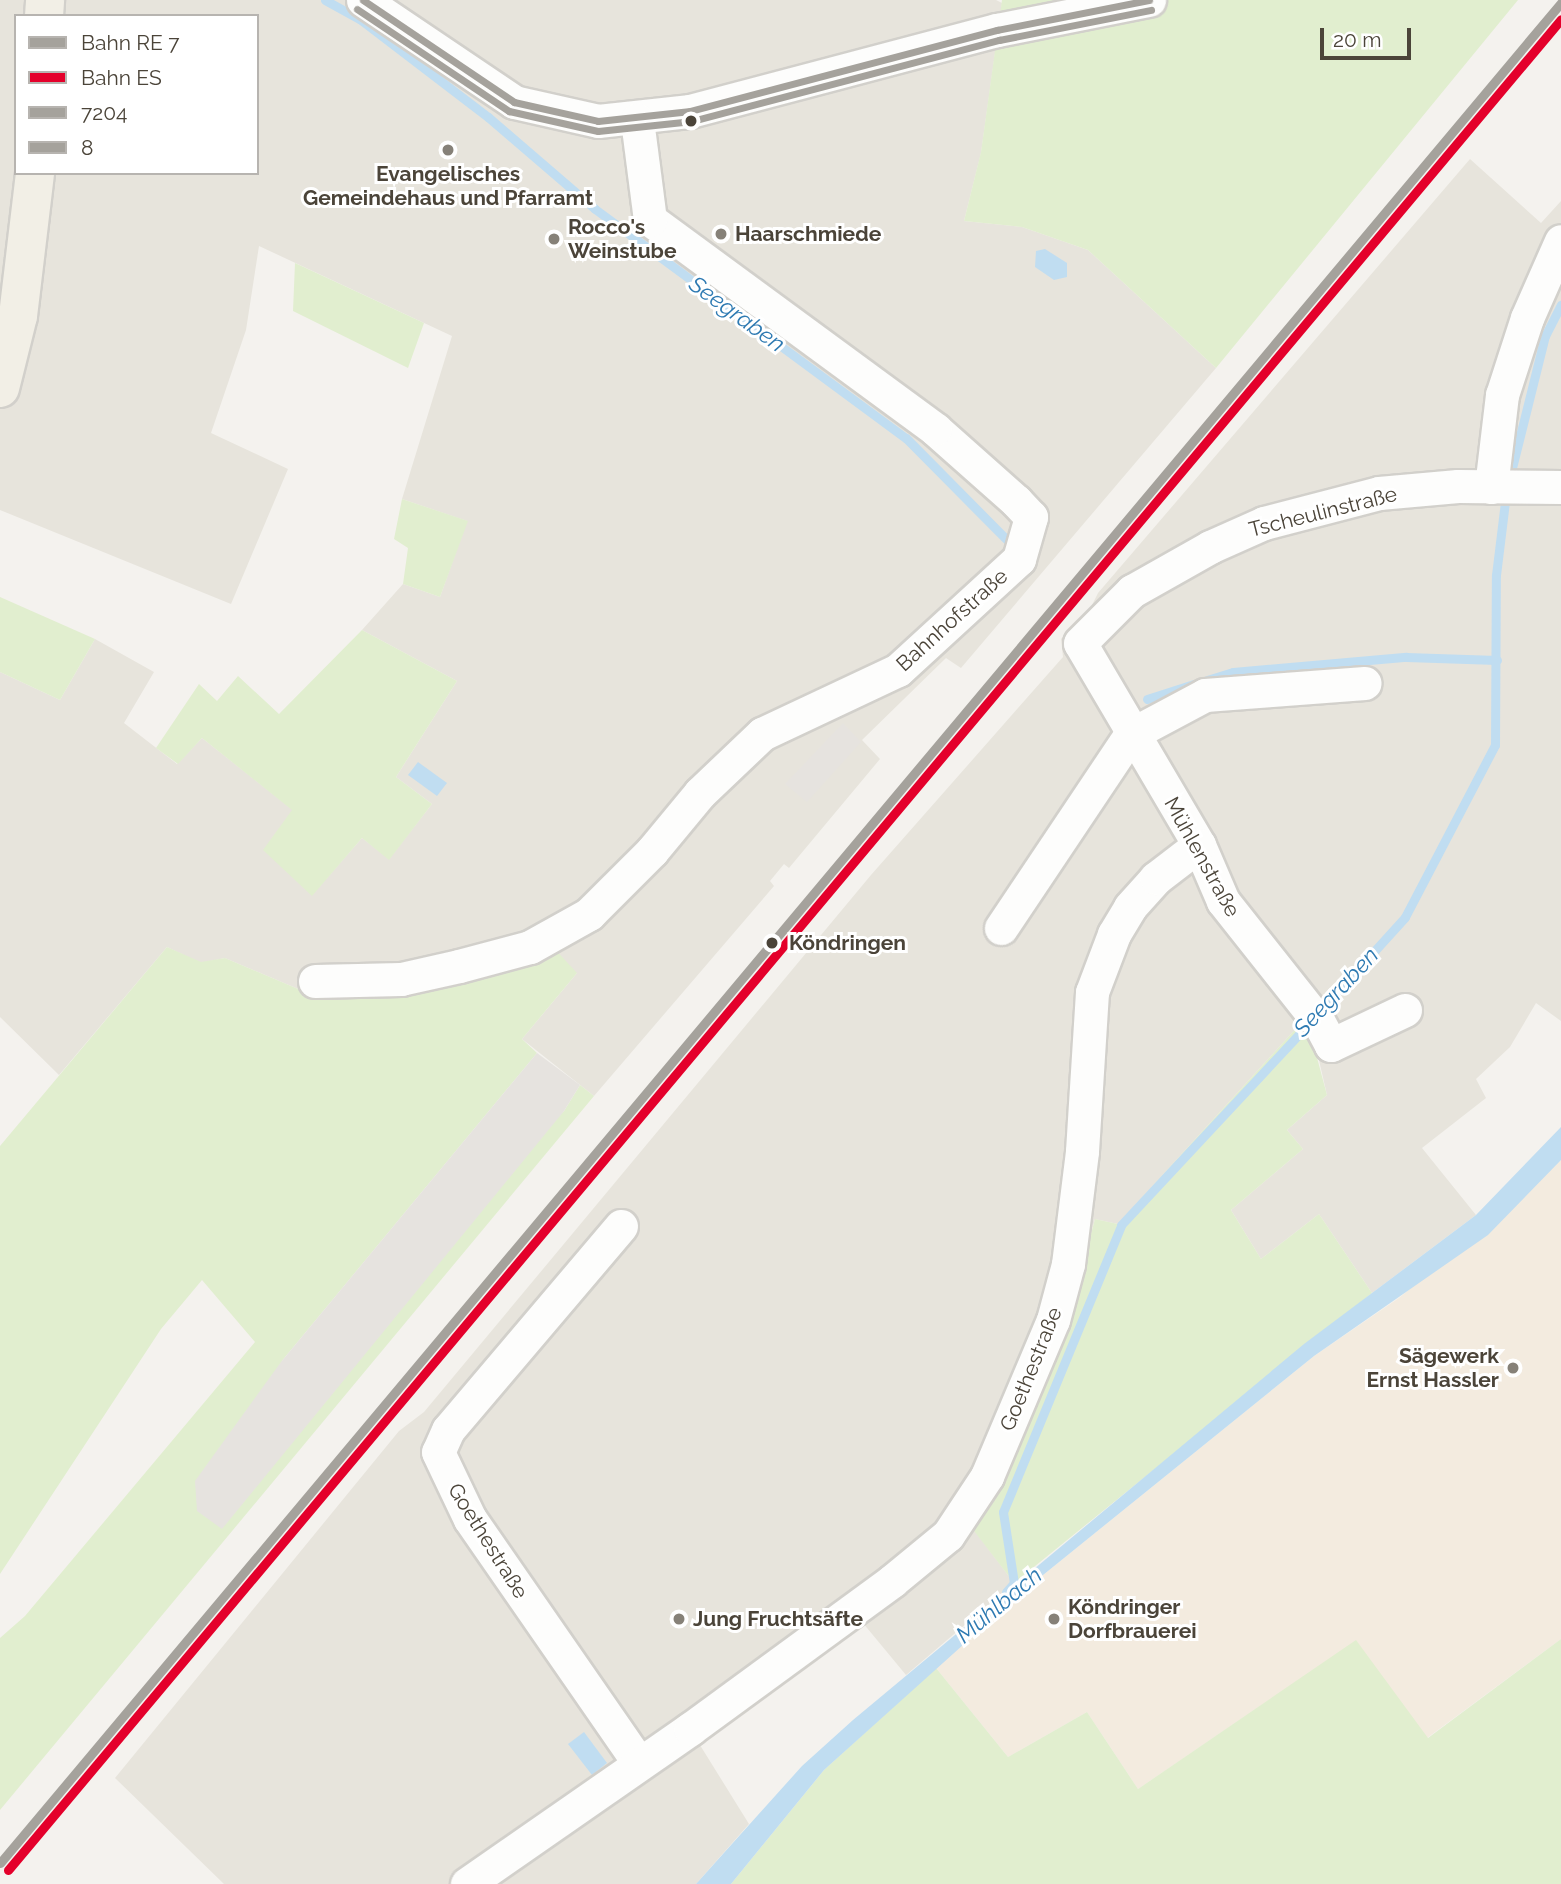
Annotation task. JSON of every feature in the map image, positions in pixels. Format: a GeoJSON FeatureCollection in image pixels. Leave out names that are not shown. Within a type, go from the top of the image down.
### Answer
{"type":"FeatureCollection","features":[{"type":"Feature","properties":{"kind":"main road"},"geometry":{"type":"LineString","coordinates":[[0,388],[18,316],[35,175]]}},
{"type":"Feature","properties":{"kind":"street"},"geometry":{"type":"LineString","coordinates":[[363,0],[514,102],[598,121],[637,120],[690,111],[997,30],[1149,0]]}},
{"type":"Feature","properties":{"kind":"street","name":"Bahnhofstraße"},"geometry":{"type":"LineString","coordinates":[[314,981],[401,979],[459,966],[530,947],[589,914],[652,851],[700,793],[762,734],[898,670],[1019,559],[1031,517],[1016,501],[935,429],[650,220],[637,120]]}},
{"type":"Feature","properties":{"kind":"street"},"geometry":{"type":"LineString","coordinates":[[1491,486],[1503,395],[1527,318],[1561,241]]}},
{"type":"Feature","properties":{"kind":"street","name":"Tscheulinstraße"},"geometry":{"type":"LineString","coordinates":[[1080,643],[1132,591],[1210,547],[1264,523],[1379,493],[1491,486],[1561,487]]}},
{"type":"Feature","properties":{"kind":"street","name":"Mühlenstraße"},"geometry":{"type":"LineString","coordinates":[[1080,643],[1130,735],[1199,845],[1223,901],[1311,1013],[1331,1045],[1405,1010]]}},
{"type":"Feature","properties":{"kind":"street"},"geometry":{"type":"LineString","coordinates":[[1001,928],[1130,735],[1205,695],[1365,683]]}},
{"type":"Feature","properties":{"kind":"street","name":"Goethestraße"},"geometry":{"type":"LineString","coordinates":[[467,1884],[892,1581],[948,1535],[987,1476],[1053,1320],[1070,1256],[1092,992],[1114,934],[1130,907],[1156,878],[1199,845]]}},
{"type":"Feature","properties":{"kind":"street","name":"Goethestraße"},"geometry":{"type":"LineString","coordinates":[[621,1226],[447,1430],[438,1452],[470,1519],[638,1762]]}},
{"type":"Feature","properties":{"kind":"shaded area"},"geometry":{"type":"Polygon","coordinates":[[[0,0],[996,0],[1002,3],[981,153],[964,221],[1022,227],[1088,250],[1216,368],[961,668],[946,658],[862,740],[880,759],[789,868],[784,864],[770,881],[774,886],[594,1096],[522,1039],[577,973],[310,994],[225,958],[201,963],[167,947],[59,1075],[0,1017],[0,672],[60,700],[95,639],[154,672],[124,723],[177,764],[202,738],[293,810],[312,895],[362,838],[389,859],[432,804],[396,777],[457,681],[362,630],[403,584],[440,597],[467,521],[402,499],[452,336],[259,246],[246,330],[211,433],[288,469],[231,604],[0,510],[0,0]]]}},
{"type":"Feature","properties":{"kind":"shaded area"},"geometry":{"type":"Polygon","coordinates":[[[1470,159],[1541,223],[1561,201],[1561,1021],[1536,1003],[1510,1047],[1476,1079],[1486,1098],[1422,1148],[1476,1215],[1372,1293],[1319,1214],[1261,1259],[1231,1210],[1303,1149],[1287,1130],[1327,1095],[1318,1056],[1300,1024],[1118,1224],[1095,1219],[1072,1304],[969,1523],[1014,1583],[906,1675],[853,1611],[690,1729],[749,1824],[696,1884],[224,1884],[115,1778],[399,1431],[424,1412],[871,875],[1063,657],[1061,639],[1091,607],[1098,593],[1470,159]]]}},
{"type":"Feature","properties":{"kind":"shaded area"},"geometry":{"type":"Polygon","coordinates":[[[843,723],[861,742],[807,802],[785,784],[843,723]]]}},
{"type":"Feature","properties":{"kind":"shaded area"},"geometry":{"type":"Polygon","coordinates":[[[537,1053],[580,1085],[564,1111],[222,1529],[197,1511],[195,1481],[281,1362],[537,1053]]]}},
{"type":"Feature","properties":{"kind":"shaded area"},"geometry":{"type":"Polygon","coordinates":[[[1561,1160],[1561,1639],[1427,1738],[1356,1641],[1138,1789],[1087,1712],[1008,1757],[936,1668],[1022,1592],[1314,1356],[1399,1298],[1561,1160]]]}},
{"type":"Feature","properties":{"kind":"green space"},"geometry":{"type":"Polygon","coordinates":[[[1002,0],[1518,0],[1216,368],[1088,250],[1022,227],[964,221],[981,152],[1002,0]]]}},
{"type":"Feature","properties":{"kind":"green space"},"geometry":{"type":"Polygon","coordinates":[[[295,263],[424,323],[408,368],[293,311],[295,263]]]}},
{"type":"Feature","properties":{"kind":"green space"},"geometry":{"type":"Polygon","coordinates":[[[402,499],[468,521],[440,597],[403,584],[408,548],[394,539],[402,499]]]}},
{"type":"Feature","properties":{"kind":"green space"},"geometry":{"type":"Polygon","coordinates":[[[0,597],[95,639],[60,700],[0,672],[0,597]]]}},
{"type":"Feature","properties":{"kind":"green space"},"geometry":{"type":"Polygon","coordinates":[[[362,630],[457,681],[396,777],[432,804],[389,860],[362,838],[312,896],[263,850],[292,810],[202,738],[178,764],[156,748],[199,684],[217,701],[238,676],[279,714],[362,630]]]}},
{"type":"Feature","properties":{"kind":"green space"},"geometry":{"type":"Polygon","coordinates":[[[552,946],[577,973],[522,1039],[537,1053],[281,1362],[564,1111],[580,1085],[594,1096],[0,1810],[0,1638],[25,1616],[255,1342],[202,1280],[161,1329],[0,1574],[0,1146],[167,947],[201,962],[225,958],[310,994],[552,946]]]}},
{"type":"Feature","properties":{"kind":"green space"},"geometry":{"type":"Polygon","coordinates":[[[1300,1024],[1312,1039],[1327,1095],[1287,1130],[1303,1149],[1231,1210],[1261,1259],[1319,1214],[1372,1293],[1014,1583],[968,1523],[1072,1304],[1095,1219],[1118,1224],[1300,1024]]]}},
{"type":"Feature","properties":{"kind":"green space"},"geometry":{"type":"Polygon","coordinates":[[[1561,1639],[1561,1884],[731,1884],[824,1770],[936,1668],[1008,1757],[1087,1712],[1138,1789],[1356,1640],[1428,1738],[1561,1639]]]}},
{"type":"Feature","properties":{"kind":"water"},"geometry":{"type":"Polygon","coordinates":[[[1045,249],[1067,263],[1067,277],[1054,280],[1035,267],[1036,251],[1045,249]]]}},
{"type":"Feature","properties":{"kind":"water"},"geometry":{"type":"Polygon","coordinates":[[[418,762],[447,783],[437,796],[408,775],[418,762]]]}},
{"type":"Feature","properties":{"kind":"water","name":"Mühlbach"},"geometry":{"type":"Polygon","coordinates":[[[1561,1127],[1561,1160],[1488,1235],[1314,1356],[1022,1592],[824,1770],[731,1884],[696,1884],[802,1766],[853,1720],[1304,1344],[1476,1215],[1561,1127]]]}},
{"type":"Feature","properties":{"kind":"water"},"geometry":{"type":"Polygon","coordinates":[[[584,1732],[607,1763],[592,1775],[568,1744],[584,1732]]]}},
{"type":"Feature","properties":{"kind":"waterway","name":"Seegraben"},"geometry":{"type":"LineString","coordinates":[[325,0],[361,20],[488,117],[595,209],[906,438],[1006,539]]}},
{"type":"Feature","properties":{"kind":"waterway"},"geometry":{"type":"LineString","coordinates":[[1509,480],[1545,336],[1561,305]]}},
{"type":"Feature","properties":{"kind":"waterway","name":"Seegraben"},"geometry":{"type":"LineString","coordinates":[[1319,1012],[1405,917],[1495,745],[1496,575],[1506,494]]}},
{"type":"Feature","properties":{"kind":"waterway","name":"Seegraben"},"geometry":{"type":"LineString","coordinates":[[1207,680],[1233,672],[1406,657],[1497,660]]}},
{"type":"Feature","properties":{"kind":"waterway","name":"Seegraben"},"geometry":{"type":"LineString","coordinates":[[1147,699],[1194,684]]}},
{"type":"Feature","properties":{"kind":"waterway","name":"Seegraben"},"geometry":{"type":"LineString","coordinates":[[1006,1592],[1014,1583],[1003,1512],[1121,1225],[1310,1022]]}},
{"type":"Feature","properties":{"kind":"transit line","name":"7204"},"geometry":{"type":"LineString","coordinates":[[363,0],[514,102],[598,121],[690,111],[997,30],[1149,0]]}},
{"type":"Feature","properties":{"kind":"transit line"},"geometry":{"type":"LineString","coordinates":[[0,1863],[1561,3]]}},
{"type":"Feature","properties":{"kind":"transit line","name":"8"},"geometry":{"type":"LineString","coordinates":[[357,9],[509,111],[598,131],[692,121],[999,40],[1151,10]]}},
{"type":"Feature","properties":{"kind":"rail line","name":"ES"},"geometry":{"type":"LineString","coordinates":[[8,1870],[1561,19]]}},
{"type":"Feature","properties":{"kind":"place","name":"Evangelisches Gemeindehaus und Pfarramt"},"geometry":{"type":"Point","coordinates":[448,150]}},
{"type":"Feature","properties":{"kind":"place","name":"Haarschmiede"},"geometry":{"type":"Point","coordinates":[721,234]}},
{"type":"Feature","properties":{"kind":"place","name":"Rocco's Weinstube"},"geometry":{"type":"Point","coordinates":[554,239]}},
{"type":"Feature","properties":{"kind":"place","name":"Köndringen"},"geometry":{"type":"Point","coordinates":[772,943]}},
{"type":"Feature","properties":{"kind":"place","name":"Sägewerk Ernst Hassler"},"geometry":{"type":"Point","coordinates":[1513,1368]}},
{"type":"Feature","properties":{"kind":"place","name":"Jung Fruchtsäfte"},"geometry":{"type":"Point","coordinates":[679,1619]}},
{"type":"Feature","properties":{"kind":"place","name":"Köndringer Dorfbrauerei"},"geometry":{"type":"Point","coordinates":[1054,1619]}}]}
